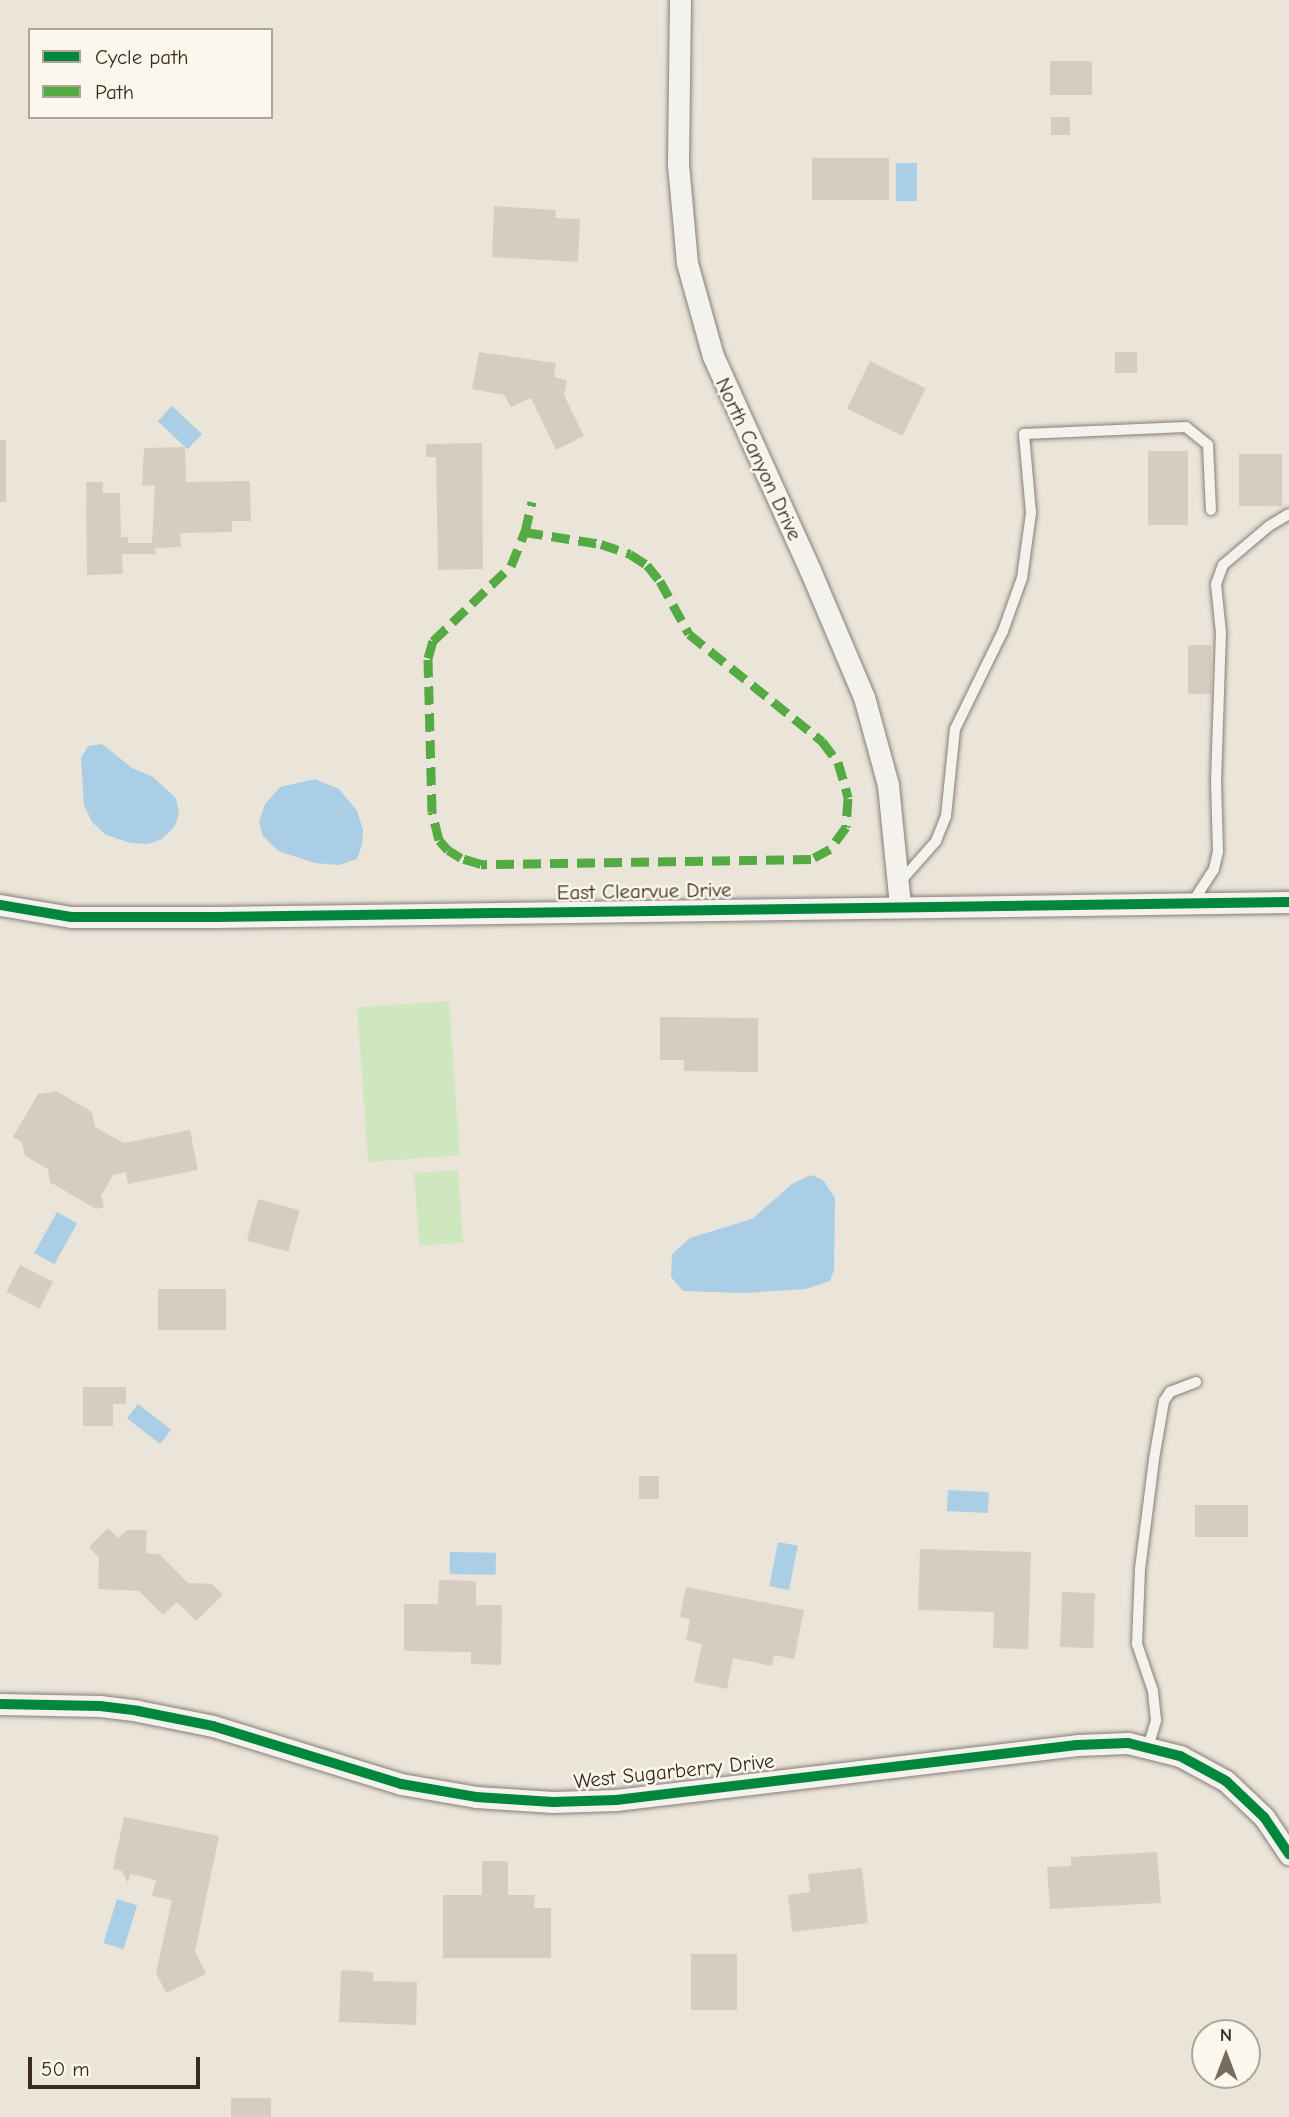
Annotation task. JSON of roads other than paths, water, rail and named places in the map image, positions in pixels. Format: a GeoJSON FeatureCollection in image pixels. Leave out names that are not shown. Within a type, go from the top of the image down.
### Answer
{"type":"FeatureCollection","features":[{"type":"Feature","properties":{"kind":"street","name":"North Canyon Drive"},"geometry":{"type":"LineString","coordinates":[[680,0],[678,164],[687,263],[713,356],[864,697],[888,785],[899,895]]}},
{"type":"Feature","properties":{"kind":"street","name":"East Clearvue Drive"},"geometry":{"type":"LineString","coordinates":[[0,905],[71,917],[899,895],[1192,903],[1287,898]]}},
{"type":"Feature","properties":{"kind":"street","name":"West Sugarberry Drive"},"geometry":{"type":"LineString","coordinates":[[0,1704],[100,1706],[138,1711],[213,1726],[401,1784],[514,1800],[616,1800],[1102,1742],[1147,1747],[1180,1756],[1226,1781],[1264,1816],[1289,1854]]}},
{"type":"Feature","properties":{"kind":"lane"},"geometry":{"type":"LineString","coordinates":[[899,895],[936,841],[946,816],[955,729],[1003,631],[1022,578],[1031,513],[1024,434],[1186,427],[1208,445],[1211,510]]}},
{"type":"Feature","properties":{"kind":"lane"},"geometry":{"type":"LineString","coordinates":[[1192,903],[1214,869],[1218,852],[1216,782],[1221,634],[1216,584],[1223,565],[1269,526],[1289,514]]}},
{"type":"Feature","properties":{"kind":"lane"},"geometry":{"type":"LineString","coordinates":[[1147,1747],[1156,1720],[1153,1691],[1137,1644],[1140,1569],[1154,1459],[1164,1401],[1170,1392],[1196,1382]]}},
{"type":"Feature","properties":{"kind":"water"},"geometry":{"type":"Polygon","coordinates":[[[896,163],[917,163],[917,201],[896,201],[896,163]]]}},
{"type":"Feature","properties":{"kind":"water"},"geometry":{"type":"Polygon","coordinates":[[[172,406],[202,434],[188,449],[158,421],[172,406]]]}},
{"type":"Feature","properties":{"kind":"water"},"geometry":{"type":"Polygon","coordinates":[[[102,744],[132,768],[153,777],[176,798],[179,813],[175,826],[162,839],[148,844],[131,843],[106,835],[92,822],[84,805],[81,758],[88,746],[102,744]]]}},
{"type":"Feature","properties":{"kind":"water"},"geometry":{"type":"Polygon","coordinates":[[[315,779],[339,789],[357,811],[363,830],[357,859],[339,865],[315,863],[278,851],[263,836],[259,822],[265,804],[280,787],[315,779]]]}},
{"type":"Feature","properties":{"kind":"water"},"geometry":{"type":"Polygon","coordinates":[[[811,1175],[823,1180],[835,1198],[834,1270],[830,1281],[806,1289],[744,1293],[683,1291],[671,1277],[672,1254],[690,1238],[752,1219],[792,1184],[811,1175]]]}},
{"type":"Feature","properties":{"kind":"water"},"geometry":{"type":"Polygon","coordinates":[[[57,1212],[77,1223],[54,1264],[34,1253],[57,1212]]]}},
{"type":"Feature","properties":{"kind":"water"},"geometry":{"type":"Polygon","coordinates":[[[138,1404],[171,1430],[160,1444],[127,1418],[138,1404]]]}},
{"type":"Feature","properties":{"kind":"water"},"geometry":{"type":"Polygon","coordinates":[[[948,1490],[989,1492],[988,1513],[947,1511],[948,1490]]]}},
{"type":"Feature","properties":{"kind":"water"},"geometry":{"type":"Polygon","coordinates":[[[778,1542],[798,1546],[789,1590],[769,1586],[778,1542]]]}},
{"type":"Feature","properties":{"kind":"water"},"geometry":{"type":"Polygon","coordinates":[[[450,1552],[496,1553],[496,1575],[450,1574],[450,1552]]]}},
{"type":"Feature","properties":{"kind":"water"},"geometry":{"type":"Polygon","coordinates":[[[117,1899],[137,1905],[124,1949],[104,1943],[117,1899]]]}}]}
